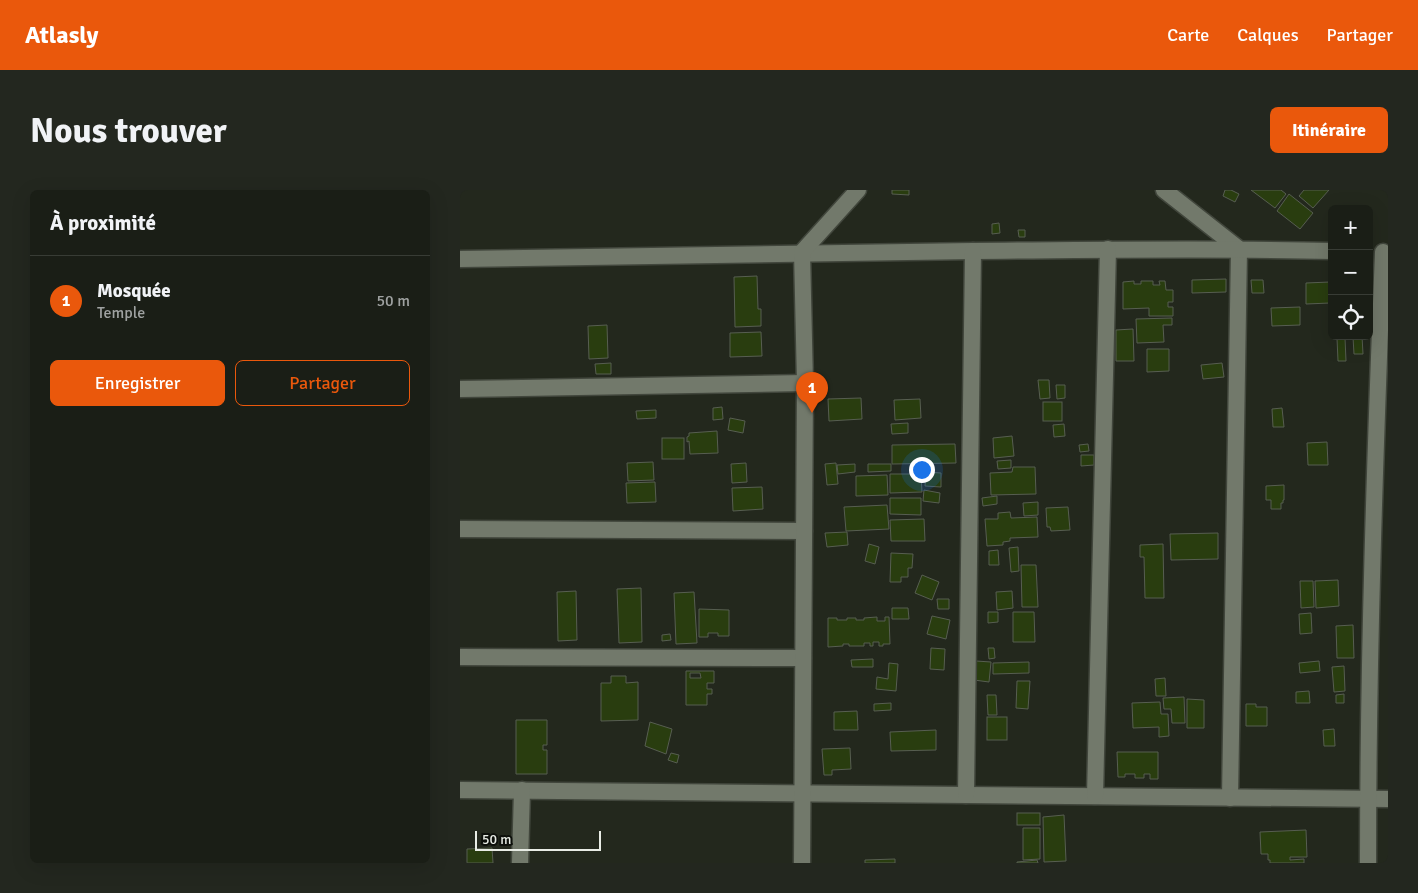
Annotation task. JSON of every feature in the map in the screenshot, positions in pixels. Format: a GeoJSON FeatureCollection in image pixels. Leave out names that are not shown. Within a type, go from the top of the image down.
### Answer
{"type":"FeatureCollection","features":[{"type":"Feature","properties":{"kind":"street"},"geometry":{"type":"LineString","coordinates":[[802,863],[805,383],[802,252],[858,190]]}},
{"type":"Feature","properties":{"kind":"street"},"geometry":{"type":"LineString","coordinates":[[1164,190],[1239,249]]}},
{"type":"Feature","properties":{"kind":"street"},"geometry":{"type":"LineString","coordinates":[[460,258],[1108,249],[1328,251]]}},
{"type":"Feature","properties":{"kind":"street"},"geometry":{"type":"LineString","coordinates":[[1095,796],[1108,249]]}},
{"type":"Feature","properties":{"kind":"street"},"geometry":{"type":"LineString","coordinates":[[1230,798],[1239,249]]}},
{"type":"Feature","properties":{"kind":"street"},"geometry":{"type":"LineString","coordinates":[[966,795],[973,251]]}},
{"type":"Feature","properties":{"kind":"street"},"geometry":{"type":"LineString","coordinates":[[1368,863],[1380,252]]}},
{"type":"Feature","properties":{"kind":"street"},"geometry":{"type":"LineString","coordinates":[[460,388],[805,383]]}},
{"type":"Feature","properties":{"kind":"street"},"geometry":{"type":"LineString","coordinates":[[460,529],[804,531]]}},
{"type":"Feature","properties":{"kind":"street"},"geometry":{"type":"LineString","coordinates":[[460,656],[803,658]]}},
{"type":"Feature","properties":{"kind":"street"},"geometry":{"type":"LineString","coordinates":[[460,790],[1388,799]]}},
{"type":"Feature","properties":{"kind":"street"},"geometry":{"type":"LineString","coordinates":[[520,863],[522,790]]}},
{"type":"Feature","properties":{"kind":"building"},"geometry":{"type":"Polygon","coordinates":[[[892,190],[909,190],[909,195],[892,194],[892,190]]]}},
{"type":"Feature","properties":{"kind":"building"},"geometry":{"type":"Polygon","coordinates":[[[1225,190],[1231,190],[1239,194],[1235,202],[1223,196],[1225,190]]]}},
{"type":"Feature","properties":{"kind":"building"},"geometry":{"type":"Polygon","coordinates":[[[1251,190],[1281,190],[1286,194],[1275,208],[1251,190]]]}},
{"type":"Feature","properties":{"kind":"building"},"geometry":{"type":"Polygon","coordinates":[[[1304,190],[1329,190],[1313,208],[1299,196],[1304,190]]]}},
{"type":"Feature","properties":{"kind":"building"},"geometry":{"type":"Polygon","coordinates":[[[1289,194],[1313,213],[1300,229],[1277,211],[1289,194]]]}},
{"type":"Feature","properties":{"kind":"building"},"geometry":{"type":"Polygon","coordinates":[[[999,223],[1000,233],[992,234],[992,224],[999,223]]]}},
{"type":"Feature","properties":{"kind":"building"},"geometry":{"type":"Polygon","coordinates":[[[1018,230],[1025,230],[1025,237],[1019,237],[1018,230]]]}},
{"type":"Feature","properties":{"kind":"building"},"geometry":{"type":"Polygon","coordinates":[[[757,276],[758,309],[761,309],[761,326],[735,327],[734,277],[757,276]]]}},
{"type":"Feature","properties":{"kind":"building"},"geometry":{"type":"Polygon","coordinates":[[[1226,279],[1226,292],[1192,293],[1192,280],[1226,279]]]}},
{"type":"Feature","properties":{"kind":"building"},"geometry":{"type":"Polygon","coordinates":[[[1251,280],[1263,280],[1264,293],[1252,293],[1251,280]]]}},
{"type":"Feature","properties":{"kind":"building"},"geometry":{"type":"Polygon","coordinates":[[[1134,281],[1134,284],[1141,284],[1141,281],[1153,281],[1153,285],[1160,285],[1159,281],[1165,281],[1166,290],[1173,290],[1173,302],[1168,302],[1168,307],[1173,307],[1173,316],[1149,316],[1149,308],[1123,309],[1123,282],[1134,281]]]}},
{"type":"Feature","properties":{"kind":"building"},"geometry":{"type":"Polygon","coordinates":[[[1328,282],[1328,303],[1306,304],[1306,283],[1328,282]]]}},
{"type":"Feature","properties":{"kind":"building"},"geometry":{"type":"Polygon","coordinates":[[[1300,307],[1300,325],[1272,326],[1271,308],[1300,307]]]}},
{"type":"Feature","properties":{"kind":"building"},"geometry":{"type":"Polygon","coordinates":[[[1172,318],[1172,325],[1163,325],[1164,342],[1137,343],[1136,319],[1172,318]]]}},
{"type":"Feature","properties":{"kind":"building"},"geometry":{"type":"Polygon","coordinates":[[[607,325],[608,358],[589,359],[588,326],[607,325]]]}},
{"type":"Feature","properties":{"kind":"building"},"geometry":{"type":"Polygon","coordinates":[[[1133,329],[1134,361],[1116,361],[1116,330],[1133,329]]]}},
{"type":"Feature","properties":{"kind":"building"},"geometry":{"type":"Polygon","coordinates":[[[761,332],[762,356],[730,357],[730,333],[761,332]]]}},
{"type":"Feature","properties":{"kind":"building"},"geometry":{"type":"Polygon","coordinates":[[[1337,340],[1345,340],[1346,361],[1338,361],[1337,340]]]}},
{"type":"Feature","properties":{"kind":"building"},"geometry":{"type":"Polygon","coordinates":[[[1353,340],[1362,340],[1363,354],[1354,354],[1353,340]]]}},
{"type":"Feature","properties":{"kind":"building"},"geometry":{"type":"Polygon","coordinates":[[[1147,349],[1169,349],[1169,371],[1147,372],[1147,349]]]}},
{"type":"Feature","properties":{"kind":"building"},"geometry":{"type":"Polygon","coordinates":[[[611,363],[611,374],[596,374],[595,364],[611,363]]]}},
{"type":"Feature","properties":{"kind":"building"},"geometry":{"type":"Polygon","coordinates":[[[1222,363],[1224,377],[1203,379],[1201,365],[1222,363]]]}},
{"type":"Feature","properties":{"kind":"building"},"geometry":{"type":"Polygon","coordinates":[[[1038,380],[1049,380],[1050,398],[1040,399],[1038,380]]]}},
{"type":"Feature","properties":{"kind":"building"},"geometry":{"type":"Polygon","coordinates":[[[1056,385],[1065,385],[1065,398],[1057,399],[1056,385]]]}},
{"type":"Feature","properties":{"kind":"building"},"geometry":{"type":"Polygon","coordinates":[[[861,398],[862,419],[829,421],[828,399],[861,398]]]}},
{"type":"Feature","properties":{"kind":"building"},"geometry":{"type":"Polygon","coordinates":[[[920,399],[921,418],[895,420],[894,400],[920,399]]]}},
{"type":"Feature","properties":{"kind":"building"},"geometry":{"type":"Polygon","coordinates":[[[1043,402],[1062,402],[1062,421],[1043,421],[1043,402]]]}},
{"type":"Feature","properties":{"kind":"building"},"geometry":{"type":"Polygon","coordinates":[[[722,407],[723,419],[713,420],[713,408],[722,407]]]}},
{"type":"Feature","properties":{"kind":"building"},"geometry":{"type":"Polygon","coordinates":[[[1282,408],[1284,427],[1273,427],[1272,409],[1282,408]]]}},
{"type":"Feature","properties":{"kind":"building"},"geometry":{"type":"Polygon","coordinates":[[[656,410],[656,418],[637,419],[636,411],[656,410]]]}},
{"type":"Feature","properties":{"kind":"building"},"geometry":{"type":"Polygon","coordinates":[[[730,418],[745,421],[743,433],[728,430],[730,418]]]}},
{"type":"Feature","properties":{"kind":"building"},"geometry":{"type":"Polygon","coordinates":[[[908,423],[908,433],[892,434],[891,424],[908,423]]]}},
{"type":"Feature","properties":{"kind":"building"},"geometry":{"type":"Polygon","coordinates":[[[1064,424],[1065,436],[1054,437],[1053,425],[1064,424]]]}},
{"type":"Feature","properties":{"kind":"building"},"geometry":{"type":"Polygon","coordinates":[[[717,431],[718,453],[690,454],[689,441],[687,442],[689,433],[717,431]]]}},
{"type":"Feature","properties":{"kind":"building"},"geometry":{"type":"Polygon","coordinates":[[[1012,436],[1014,456],[994,458],[993,438],[1012,436]]]}},
{"type":"Feature","properties":{"kind":"building"},"geometry":{"type":"Polygon","coordinates":[[[662,438],[684,438],[684,459],[662,459],[662,438]]]}},
{"type":"Feature","properties":{"kind":"building"},"geometry":{"type":"Polygon","coordinates":[[[1327,442],[1328,465],[1308,465],[1307,443],[1327,442]]]}},
{"type":"Feature","properties":{"kind":"building"},"geometry":{"type":"Polygon","coordinates":[[[955,444],[956,463],[892,464],[892,445],[955,444]]]}},
{"type":"Feature","properties":{"kind":"building"},"geometry":{"type":"Polygon","coordinates":[[[1088,444],[1089,451],[1080,452],[1079,445],[1088,444]]]}},
{"type":"Feature","properties":{"kind":"building"},"geometry":{"type":"Polygon","coordinates":[[[1081,455],[1094,455],[1094,465],[1081,466],[1081,455]]]}},
{"type":"Feature","properties":{"kind":"building"},"geometry":{"type":"Polygon","coordinates":[[[1011,460],[1011,468],[998,469],[997,461],[1011,460]]]}},
{"type":"Feature","properties":{"kind":"building"},"geometry":{"type":"Polygon","coordinates":[[[653,462],[654,480],[628,481],[627,463],[653,462]]]}},
{"type":"Feature","properties":{"kind":"building"},"geometry":{"type":"Polygon","coordinates":[[[746,463],[747,482],[732,483],[731,464],[746,463]]]}},
{"type":"Feature","properties":{"kind":"building"},"geometry":{"type":"Polygon","coordinates":[[[836,463],[838,484],[827,485],[825,464],[836,463]]]}},
{"type":"Feature","properties":{"kind":"building"},"geometry":{"type":"Polygon","coordinates":[[[855,464],[855,472],[838,474],[837,465],[855,464]]]}},
{"type":"Feature","properties":{"kind":"building"},"geometry":{"type":"Polygon","coordinates":[[[868,464],[891,464],[891,471],[868,472],[868,464]]]}},
{"type":"Feature","properties":{"kind":"building"},"geometry":{"type":"Polygon","coordinates":[[[1013,467],[1035,467],[1036,494],[991,495],[990,473],[1012,472],[1013,467]]]}},
{"type":"Feature","properties":{"kind":"building"},"geometry":{"type":"Polygon","coordinates":[[[926,472],[941,473],[941,487],[925,486],[926,472]]]}},
{"type":"Feature","properties":{"kind":"building"},"geometry":{"type":"Polygon","coordinates":[[[890,474],[921,474],[922,492],[890,493],[890,474]]]}},
{"type":"Feature","properties":{"kind":"building"},"geometry":{"type":"Polygon","coordinates":[[[887,475],[888,495],[856,496],[856,476],[887,475]]]}},
{"type":"Feature","properties":{"kind":"building"},"geometry":{"type":"Polygon","coordinates":[[[655,482],[656,502],[627,503],[626,483],[655,482]]]}},
{"type":"Feature","properties":{"kind":"building"},"geometry":{"type":"Polygon","coordinates":[[[1284,485],[1284,500],[1281,503],[1281,509],[1271,509],[1271,500],[1266,500],[1266,486],[1284,485]]]}},
{"type":"Feature","properties":{"kind":"building"},"geometry":{"type":"Polygon","coordinates":[[[762,487],[763,509],[733,511],[732,488],[762,487]]]}},
{"type":"Feature","properties":{"kind":"building"},"geometry":{"type":"Polygon","coordinates":[[[924,490],[940,493],[939,503],[923,501],[924,490]]]}},
{"type":"Feature","properties":{"kind":"building"},"geometry":{"type":"Polygon","coordinates":[[[997,496],[997,504],[983,506],[982,498],[997,496]]]}},
{"type":"Feature","properties":{"kind":"building"},"geometry":{"type":"Polygon","coordinates":[[[890,498],[921,498],[921,515],[890,514],[890,498]]]}},
{"type":"Feature","properties":{"kind":"building"},"geometry":{"type":"Polygon","coordinates":[[[1038,502],[1038,515],[1024,516],[1023,503],[1038,502]]]}},
{"type":"Feature","properties":{"kind":"building"},"geometry":{"type":"Polygon","coordinates":[[[887,505],[889,529],[846,531],[844,507],[887,505]]]}},
{"type":"Feature","properties":{"kind":"building"},"geometry":{"type":"Polygon","coordinates":[[[1068,507],[1070,530],[1051,531],[1050,527],[1047,527],[1046,508],[1068,507]]]}},
{"type":"Feature","properties":{"kind":"building"},"geometry":{"type":"Polygon","coordinates":[[[1010,512],[1011,518],[1037,517],[1038,537],[1010,538],[1010,541],[1003,542],[1003,545],[987,546],[985,519],[998,519],[998,513],[1010,512]]]}},
{"type":"Feature","properties":{"kind":"building"},"geometry":{"type":"Polygon","coordinates":[[[924,519],[925,541],[891,541],[890,520],[924,519]]]}},
{"type":"Feature","properties":{"kind":"building"},"geometry":{"type":"Polygon","coordinates":[[[847,532],[848,545],[827,547],[825,533],[847,532]]]}},
{"type":"Feature","properties":{"kind":"building"},"geometry":{"type":"Polygon","coordinates":[[[1218,533],[1218,559],[1171,560],[1170,534],[1218,533]]]}},
{"type":"Feature","properties":{"kind":"building"},"geometry":{"type":"Polygon","coordinates":[[[869,544],[879,547],[875,564],[865,561],[869,544]]]}},
{"type":"Feature","properties":{"kind":"building"},"geometry":{"type":"Polygon","coordinates":[[[1163,544],[1164,598],[1145,598],[1144,557],[1140,557],[1140,545],[1163,544]]]}},
{"type":"Feature","properties":{"kind":"building"},"geometry":{"type":"Polygon","coordinates":[[[1018,547],[1019,571],[1011,572],[1009,548],[1018,547]]]}},
{"type":"Feature","properties":{"kind":"building"},"geometry":{"type":"Polygon","coordinates":[[[998,550],[999,565],[989,565],[989,551],[998,550]]]}},
{"type":"Feature","properties":{"kind":"building"},"geometry":{"type":"Polygon","coordinates":[[[891,553],[913,554],[912,568],[908,568],[908,577],[901,577],[901,582],[890,582],[891,553]]]}},
{"type":"Feature","properties":{"kind":"building"},"geometry":{"type":"Polygon","coordinates":[[[1021,565],[1036,565],[1038,607],[1022,607],[1021,565]]]}},
{"type":"Feature","properties":{"kind":"building"},"geometry":{"type":"Polygon","coordinates":[[[922,575],[939,582],[932,600],[915,593],[922,575]]]}},
{"type":"Feature","properties":{"kind":"building"},"geometry":{"type":"Polygon","coordinates":[[[1338,580],[1339,606],[1316,608],[1315,581],[1338,580]]]}},
{"type":"Feature","properties":{"kind":"building"},"geometry":{"type":"Polygon","coordinates":[[[1300,581],[1313,581],[1314,607],[1301,608],[1300,581]]]}},
{"type":"Feature","properties":{"kind":"building"},"geometry":{"type":"Polygon","coordinates":[[[641,588],[642,642],[619,643],[617,589],[641,588]]]}},
{"type":"Feature","properties":{"kind":"building"},"geometry":{"type":"Polygon","coordinates":[[[576,591],[577,640],[558,641],[557,592],[576,591]]]}},
{"type":"Feature","properties":{"kind":"building"},"geometry":{"type":"Polygon","coordinates":[[[1012,591],[1013,608],[997,610],[996,592],[1012,591]]]}},
{"type":"Feature","properties":{"kind":"building"},"geometry":{"type":"Polygon","coordinates":[[[694,592],[697,643],[676,644],[674,593],[694,592]]]}},
{"type":"Feature","properties":{"kind":"building"},"geometry":{"type":"Polygon","coordinates":[[[937,599],[949,599],[949,609],[938,609],[937,599]]]}},
{"type":"Feature","properties":{"kind":"building"},"geometry":{"type":"Polygon","coordinates":[[[892,608],[908,608],[909,619],[892,619],[892,608]]]}},
{"type":"Feature","properties":{"kind":"building"},"geometry":{"type":"Polygon","coordinates":[[[699,609],[729,610],[729,636],[718,636],[718,633],[708,633],[708,637],[699,637],[699,609]]]}},
{"type":"Feature","properties":{"kind":"building"},"geometry":{"type":"Polygon","coordinates":[[[988,612],[998,612],[998,622],[988,623],[988,612]]]}},
{"type":"Feature","properties":{"kind":"building"},"geometry":{"type":"Polygon","coordinates":[[[1013,612],[1034,612],[1035,642],[1013,642],[1013,612]]]}},
{"type":"Feature","properties":{"kind":"building"},"geometry":{"type":"Polygon","coordinates":[[[1311,613],[1312,633],[1300,634],[1299,614],[1311,613]]]}},
{"type":"Feature","properties":{"kind":"building"},"geometry":{"type":"Polygon","coordinates":[[[932,616],[950,620],[946,639],[927,634],[932,616]]]}},
{"type":"Feature","properties":{"kind":"building"},"geometry":{"type":"Polygon","coordinates":[[[877,617],[877,621],[885,621],[885,617],[889,617],[890,644],[879,646],[879,642],[873,642],[873,646],[870,646],[870,643],[864,643],[864,646],[843,644],[843,646],[828,647],[828,618],[847,620],[847,618],[856,618],[856,620],[864,620],[864,618],[877,617]]]}},
{"type":"Feature","properties":{"kind":"building"},"geometry":{"type":"Polygon","coordinates":[[[1353,625],[1354,658],[1337,658],[1336,626],[1353,625]]]}},
{"type":"Feature","properties":{"kind":"building"},"geometry":{"type":"Polygon","coordinates":[[[670,634],[671,640],[662,641],[662,635],[670,634]]]}},
{"type":"Feature","properties":{"kind":"building"},"geometry":{"type":"Polygon","coordinates":[[[931,648],[945,649],[944,670],[930,669],[931,648]]]}},
{"type":"Feature","properties":{"kind":"building"},"geometry":{"type":"Polygon","coordinates":[[[988,648],[994,648],[995,658],[989,659],[988,648]]]}},
{"type":"Feature","properties":{"kind":"building"},"geometry":{"type":"Polygon","coordinates":[[[873,659],[873,667],[852,667],[851,660],[873,659]]]}},
{"type":"Feature","properties":{"kind":"building"},"geometry":{"type":"Polygon","coordinates":[[[976,661],[991,662],[989,682],[974,680],[976,661]]]}},
{"type":"Feature","properties":{"kind":"building"},"geometry":{"type":"Polygon","coordinates":[[[1319,661],[1320,671],[1300,673],[1299,663],[1319,661]]]}},
{"type":"Feature","properties":{"kind":"building"},"geometry":{"type":"Polygon","coordinates":[[[1029,662],[1029,673],[993,674],[993,663],[1029,662]]]}},
{"type":"Feature","properties":{"kind":"building"},"geometry":{"type":"Polygon","coordinates":[[[889,663],[898,664],[896,691],[876,689],[877,677],[888,679],[889,663]]]}},
{"type":"Feature","properties":{"kind":"building"},"geometry":{"type":"Polygon","coordinates":[[[1344,666],[1345,691],[1334,692],[1332,667],[1344,666]]]}},
{"type":"Feature","properties":{"kind":"building"},"geometry":{"type":"Polygon","coordinates":[[[686,671],[714,671],[714,683],[707,683],[707,689],[712,689],[712,694],[707,694],[707,705],[686,705],[686,671]],[[690,673],[690,678],[701,678],[700,673],[690,673]]]}},
{"type":"Feature","properties":{"kind":"building"},"geometry":{"type":"Polygon","coordinates":[[[611,676],[626,676],[626,683],[638,682],[638,720],[601,721],[601,683],[611,683],[611,676]]]}},
{"type":"Feature","properties":{"kind":"building"},"geometry":{"type":"Polygon","coordinates":[[[1165,678],[1166,696],[1156,696],[1155,679],[1165,678]]]}},
{"type":"Feature","properties":{"kind":"building"},"geometry":{"type":"Polygon","coordinates":[[[1017,681],[1030,681],[1028,709],[1016,708],[1017,681]]]}},
{"type":"Feature","properties":{"kind":"building"},"geometry":{"type":"Polygon","coordinates":[[[1309,691],[1310,703],[1296,703],[1296,692],[1309,691]]]}},
{"type":"Feature","properties":{"kind":"building"},"geometry":{"type":"Polygon","coordinates":[[[1344,694],[1344,703],[1336,703],[1336,695],[1344,694]]]}},
{"type":"Feature","properties":{"kind":"building"},"geometry":{"type":"Polygon","coordinates":[[[987,695],[996,695],[997,715],[988,715],[987,695]]]}},
{"type":"Feature","properties":{"kind":"building"},"geometry":{"type":"Polygon","coordinates":[[[1184,697],[1185,723],[1172,723],[1171,709],[1164,709],[1163,698],[1184,697]]]}},
{"type":"Feature","properties":{"kind":"building"},"geometry":{"type":"Polygon","coordinates":[[[1187,699],[1204,700],[1204,728],[1187,728],[1187,699]]]}},
{"type":"Feature","properties":{"kind":"building"},"geometry":{"type":"Polygon","coordinates":[[[1160,702],[1161,714],[1168,714],[1169,736],[1159,737],[1159,727],[1133,728],[1132,703],[1160,702]]]}},
{"type":"Feature","properties":{"kind":"building"},"geometry":{"type":"Polygon","coordinates":[[[891,703],[891,710],[874,711],[874,704],[891,703]]]}},
{"type":"Feature","properties":{"kind":"building"},"geometry":{"type":"Polygon","coordinates":[[[1246,704],[1256,704],[1256,707],[1267,707],[1267,726],[1246,726],[1246,704]]]}},
{"type":"Feature","properties":{"kind":"building"},"geometry":{"type":"Polygon","coordinates":[[[857,711],[858,730],[834,730],[834,712],[857,711]]]}},
{"type":"Feature","properties":{"kind":"building"},"geometry":{"type":"Polygon","coordinates":[[[987,717],[1007,717],[1007,740],[987,740],[987,717]]]}},
{"type":"Feature","properties":{"kind":"building"},"geometry":{"type":"Polygon","coordinates":[[[516,720],[547,720],[547,745],[543,745],[543,750],[547,750],[547,774],[516,774],[516,720]]]}},
{"type":"Feature","properties":{"kind":"building"},"geometry":{"type":"Polygon","coordinates":[[[650,722],[672,729],[666,754],[645,746],[650,722]]]}},
{"type":"Feature","properties":{"kind":"building"},"geometry":{"type":"Polygon","coordinates":[[[1334,729],[1335,746],[1324,746],[1323,730],[1334,729]]]}},
{"type":"Feature","properties":{"kind":"building"},"geometry":{"type":"Polygon","coordinates":[[[936,730],[936,750],[891,751],[890,732],[936,730]]]}},
{"type":"Feature","properties":{"kind":"building"},"geometry":{"type":"Polygon","coordinates":[[[850,748],[851,769],[832,770],[832,775],[824,775],[822,749],[850,748]]]}},
{"type":"Feature","properties":{"kind":"building"},"geometry":{"type":"Polygon","coordinates":[[[1117,752],[1158,752],[1158,779],[1150,779],[1150,774],[1144,774],[1144,778],[1135,778],[1135,774],[1125,774],[1125,777],[1118,777],[1117,752]]]}},
{"type":"Feature","properties":{"kind":"building"},"geometry":{"type":"Polygon","coordinates":[[[671,753],[679,755],[677,763],[668,760],[671,753]]]}},
{"type":"Feature","properties":{"kind":"building"},"geometry":{"type":"Polygon","coordinates":[[[1017,813],[1040,813],[1040,825],[1017,825],[1017,813]]]}},
{"type":"Feature","properties":{"kind":"building"},"geometry":{"type":"Polygon","coordinates":[[[1064,815],[1066,861],[1044,862],[1043,817],[1064,815]]]}},
{"type":"Feature","properties":{"kind":"building"},"geometry":{"type":"Polygon","coordinates":[[[1023,828],[1040,828],[1040,859],[1023,860],[1023,828]]]}},
{"type":"Feature","properties":{"kind":"building"},"geometry":{"type":"Polygon","coordinates":[[[1306,830],[1307,857],[1290,857],[1290,860],[1304,859],[1304,863],[1270,863],[1268,854],[1261,854],[1260,832],[1306,830]]]}},
{"type":"Feature","properties":{"kind":"building"},"geometry":{"type":"Polygon","coordinates":[[[492,848],[493,863],[467,863],[467,849],[492,848]]]}},
{"type":"Feature","properties":{"kind":"building"},"geometry":{"type":"Polygon","coordinates":[[[895,859],[895,863],[865,863],[865,860],[895,859]]]}},
{"type":"Feature","properties":{"kind":"building"},"geometry":{"type":"Polygon","coordinates":[[[1037,860],[1038,863],[1017,863],[1017,862],[1037,860]]]}},
{"type":"Feature","properties":{"kind":"place","name":"Mosquée"},"geometry":{"type":"Point","coordinates":[812,413]}}]}
